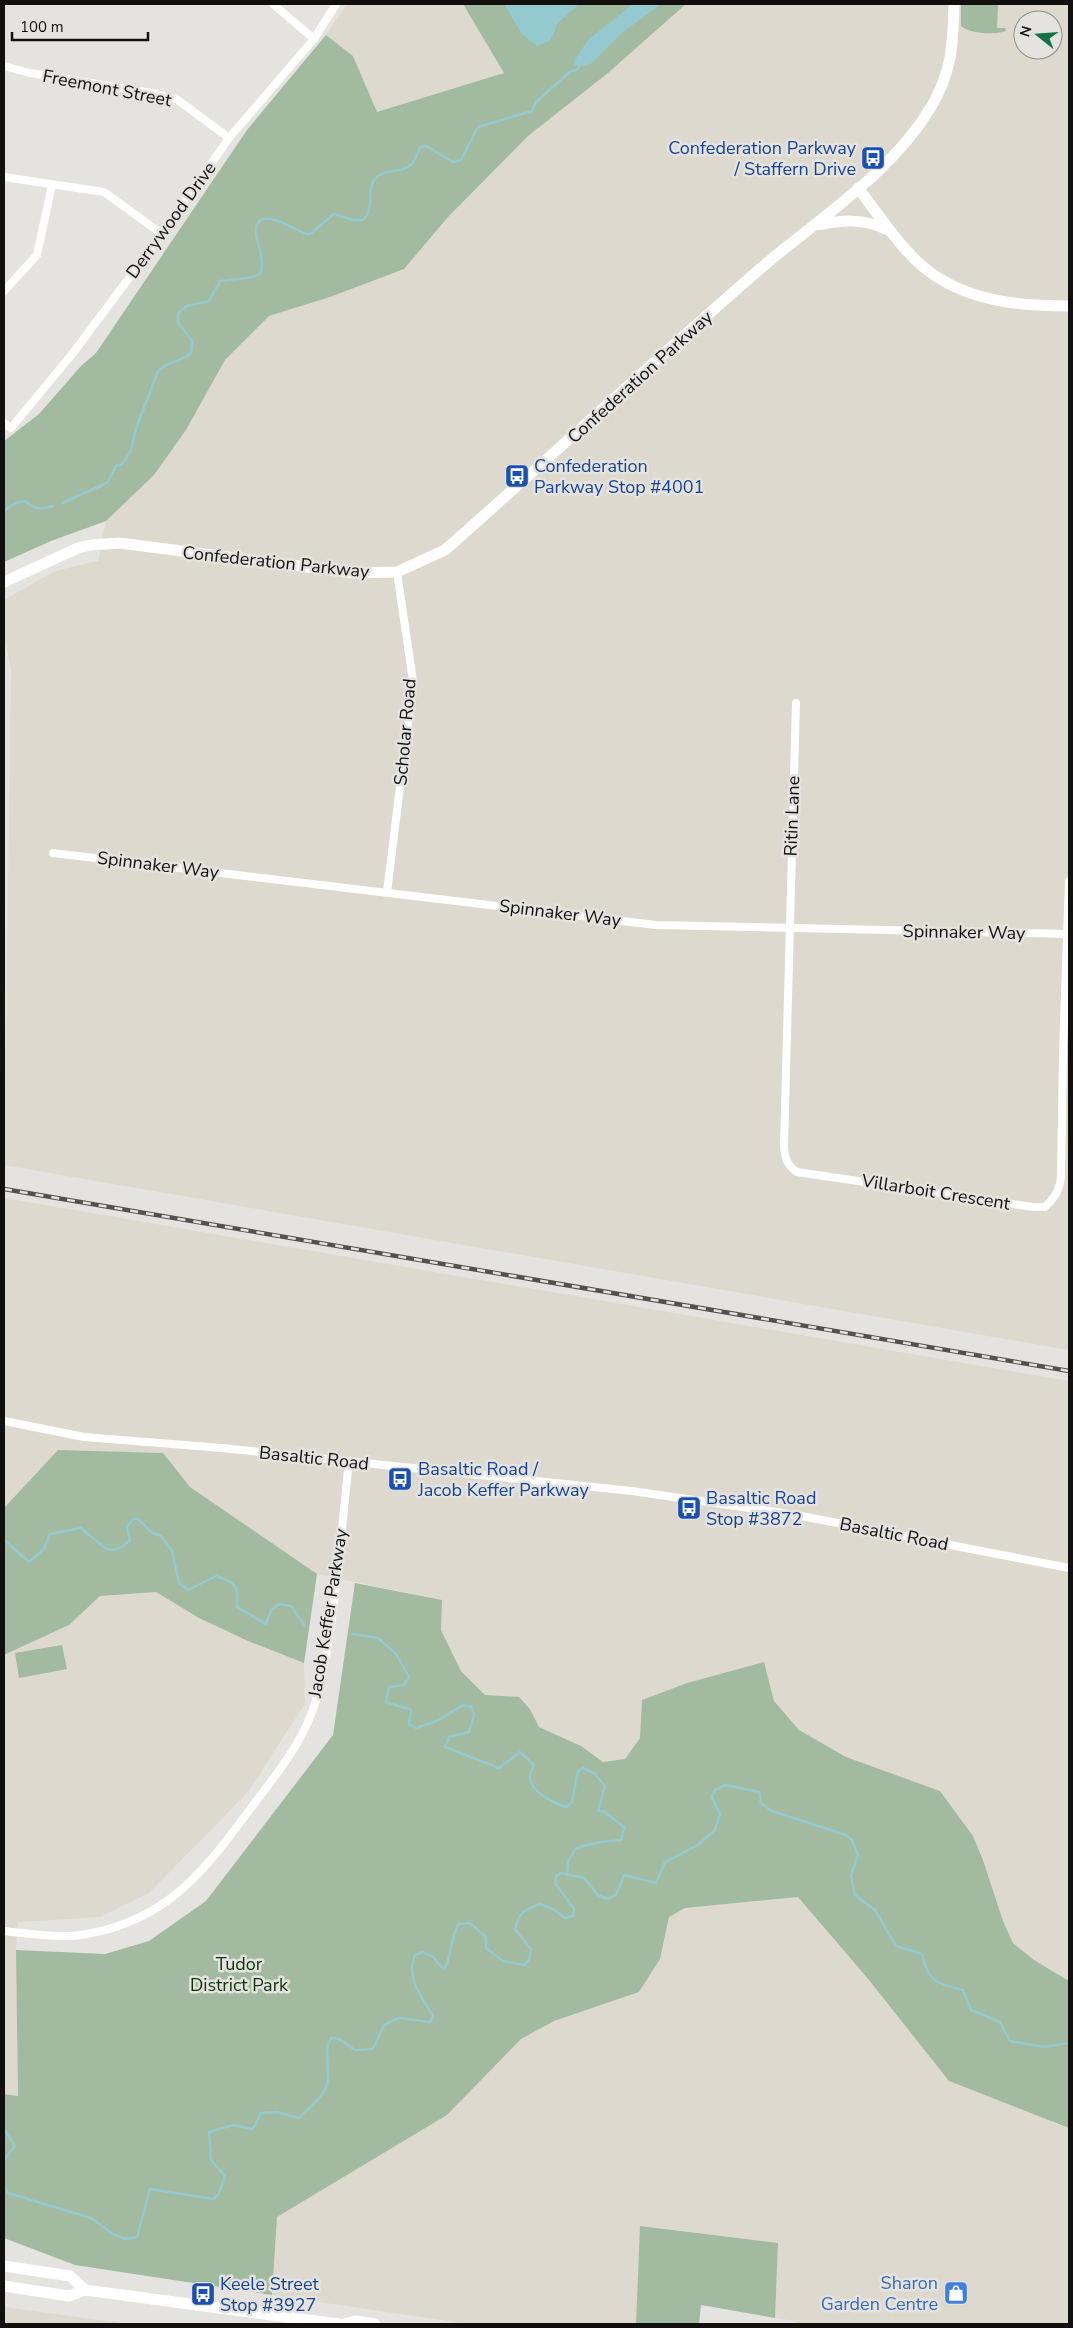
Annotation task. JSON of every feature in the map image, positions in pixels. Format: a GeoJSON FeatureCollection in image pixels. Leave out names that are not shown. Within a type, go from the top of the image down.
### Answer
{"type":"FeatureCollection","features":[{"type":"Feature","properties":{"kind":"street"},"geometry":{"type":"LineString","coordinates":[[273,4],[314,39]]}},
{"type":"Feature","properties":{"kind":"street","name":"Derrywood Drive"},"geometry":{"type":"LineString","coordinates":[[4,423],[11,428],[73,353],[162,234],[229,138],[314,39],[336,4]]}},
{"type":"Feature","properties":{"kind":"street","name":"Confederation Parkway"},"geometry":{"type":"LineString","coordinates":[[4,582],[78,548],[91,545],[119,543],[354,572],[396,572],[445,550],[768,263],[858,188],[900,148],[930,108],[941,88],[950,63],[954,4]]}},
{"type":"Feature","properties":{"kind":"street","name":"Freemont Street"},"geometry":{"type":"LineString","coordinates":[[4,66],[30,74],[158,94],[178,100],[229,138]]}},
{"type":"Feature","properties":{"kind":"street"},"geometry":{"type":"LineString","coordinates":[[4,177],[104,192],[162,234]]}},
{"type":"Feature","properties":{"kind":"street"},"geometry":{"type":"LineString","coordinates":[[4,290],[37,254],[52,185]]}},
{"type":"Feature","properties":{"kind":"street"},"geometry":{"type":"LineString","coordinates":[[858,188],[892,232],[933,274],[989,300],[1034,306],[1069,306]]}},
{"type":"Feature","properties":{"kind":"street"},"geometry":{"type":"LineString","coordinates":[[814,225],[841,220],[873,223],[892,232]]}},
{"type":"Feature","properties":{"kind":"street","name":"Scholar Road"},"geometry":{"type":"LineString","coordinates":[[387,892],[413,681],[396,572]]}},
{"type":"Feature","properties":{"kind":"street","name":"Ritin Lane"},"geometry":{"type":"LineString","coordinates":[[788,929],[796,703]]}},
{"type":"Feature","properties":{"kind":"street","name":"Spinnaker Way"},"geometry":{"type":"LineString","coordinates":[[53,853],[656,925],[1068,934]]}},
{"type":"Feature","properties":{"kind":"street"},"geometry":{"type":"LineString","coordinates":[[1068,934],[1069,881]]}},
{"type":"Feature","properties":{"kind":"street","name":"Villarboit Crescent"},"geometry":{"type":"LineString","coordinates":[[788,929],[784,1158],[789,1166],[797,1172],[1033,1207],[1045,1207],[1060,1187],[1068,934]]}},
{"type":"Feature","properties":{"kind":"street","name":"Basaltic Road"},"geometry":{"type":"LineString","coordinates":[[4,1421],[84,1436],[222,1448],[632,1491],[747,1507],[1069,1568]]}},
{"type":"Feature","properties":{"kind":"street","name":"Jacob Keffer Parkway"},"geometry":{"type":"LineString","coordinates":[[4,1931],[57,1935],[86,1934],[122,1925],[168,1901],[188,1886],[220,1850],[278,1772],[301,1737],[317,1698],[336,1579],[349,1462]]}},
{"type":"Feature","properties":{"kind":"street"},"geometry":{"type":"LineString","coordinates":[[4,2266],[70,2276],[85,2290]]}},
{"type":"Feature","properties":{"kind":"street"},"geometry":{"type":"LineString","coordinates":[[4,2286],[69,2296],[85,2290],[339,2324]]}},
{"type":"Feature","properties":{"kind":"street"},"geometry":{"type":"LineString","coordinates":[[344,2324],[355,2321],[374,2324]]}},
{"type":"Feature","properties":{"kind":"shaded area"},"geometry":{"type":"Polygon","coordinates":[[[347,4],[463,4],[505,73],[377,113],[353,56],[326,35],[347,4]]]}},
{"type":"Feature","properties":{"kind":"shaded area"},"geometry":{"type":"Polygon","coordinates":[[[686,4],[1069,4],[1069,1350],[4,1165],[11,669],[4,634],[4,600],[55,571],[98,561],[106,521],[154,475],[186,430],[225,360],[269,316],[330,297],[404,269],[448,217],[528,136],[608,73],[686,4]]]}},
{"type":"Feature","properties":{"kind":"shaded area"},"geometry":{"type":"Polygon","coordinates":[[[4,1198],[1069,1381],[1069,1981],[1034,1960],[1013,1943],[1003,1921],[973,1836],[940,1791],[846,1757],[799,1730],[774,1701],[764,1662],[687,1683],[642,1700],[640,1738],[625,1759],[603,1762],[581,1746],[539,1727],[530,1709],[519,1697],[485,1695],[461,1671],[441,1630],[442,1600],[317,1574],[190,1487],[163,1453],[58,1450],[4,1508],[4,1198]]]}},
{"type":"Feature","properties":{"kind":"shaded area"},"geometry":{"type":"Polygon","coordinates":[[[156,1592],[199,1618],[248,1641],[304,1663],[305,1704],[247,1793],[149,1893],[100,1917],[18,1922],[16,1950],[18,2096],[4,2094],[4,1655],[69,1625],[100,1596],[156,1592]]]}},
{"type":"Feature","properties":{"kind":"shaded area"},"geometry":{"type":"Polygon","coordinates":[[[798,1897],[869,1980],[1055,2124],[1069,2128],[1069,2324],[797,2324],[796,2321],[775,2318],[778,2243],[641,2226],[636,2324],[468,2324],[272,2295],[277,2217],[447,2115],[521,2039],[554,2021],[639,1992],[660,1959],[669,1917],[685,1908],[798,1897]]]}},
{"type":"Feature","properties":{"kind":"shaded area"},"geometry":{"type":"Polygon","coordinates":[[[4,2307],[129,2324],[4,2324],[4,2307]]]}},
{"type":"Feature","properties":{"kind":"green space"},"geometry":{"type":"Polygon","coordinates":[[[463,4],[686,4],[608,73],[528,136],[448,217],[404,269],[330,297],[269,316],[225,360],[186,430],[154,475],[106,521],[51,541],[4,562],[4,441],[39,414],[81,366],[96,353],[247,130],[326,35],[353,56],[377,112],[504,73],[463,4]]]}},
{"type":"Feature","properties":{"kind":"green space"},"geometry":{"type":"Polygon","coordinates":[[[961,4],[998,4],[997,28],[1005,28],[1006,31],[983,33],[965,29],[961,26],[961,4]]]}},
{"type":"Feature","properties":{"kind":"green space"},"geometry":{"type":"Polygon","coordinates":[[[58,1450],[163,1453],[190,1487],[317,1574],[304,1663],[248,1641],[199,1618],[156,1592],[100,1596],[69,1625],[4,1655],[4,1508],[58,1450]]]}},
{"type":"Feature","properties":{"kind":"green space","name":"Tudor District Park"},"geometry":{"type":"Polygon","coordinates":[[[355,1583],[442,1600],[441,1630],[461,1671],[485,1695],[519,1697],[530,1709],[539,1727],[581,1746],[603,1762],[625,1759],[640,1738],[642,1700],[687,1683],[764,1662],[774,1701],[799,1730],[846,1757],[940,1791],[973,1836],[1003,1921],[1013,1943],[1034,1960],[1069,1981],[1069,2128],[949,2081],[869,1980],[798,1897],[685,1908],[669,1917],[660,1959],[639,1992],[554,2021],[521,2039],[447,2115],[277,2217],[272,2295],[75,2265],[4,2238],[4,2094],[18,2096],[16,1950],[105,1954],[149,1941],[206,1901],[333,1735],[355,1583]]]}},
{"type":"Feature","properties":{"kind":"green space"},"geometry":{"type":"Polygon","coordinates":[[[62,1645],[67,1669],[19,1678],[15,1653],[62,1645]]]}},
{"type":"Feature","properties":{"kind":"green space"},"geometry":{"type":"Polygon","coordinates":[[[640,2226],[778,2243],[775,2318],[701,2305],[699,2324],[636,2324],[640,2226]]]}},
{"type":"Feature","properties":{"kind":"water"},"geometry":{"type":"Polygon","coordinates":[[[504,4],[579,4],[558,23],[550,41],[537,46],[522,34],[504,4]]]}},
{"type":"Feature","properties":{"kind":"water"},"geometry":{"type":"Polygon","coordinates":[[[633,4],[661,4],[622,33],[592,63],[582,67],[580,65],[574,66],[574,61],[588,40],[633,4]]]}},
{"type":"Feature","properties":{"kind":"waterway"},"geometry":{"type":"LineString","coordinates":[[62,503],[107,483],[116,466],[122,464],[130,452],[138,423],[158,371],[191,353],[192,341],[178,322],[178,313],[187,306],[209,301],[220,281],[254,277],[261,273],[262,261],[256,230],[258,223],[262,219],[286,224],[305,234],[310,234],[334,214],[353,220],[363,220],[369,210],[372,183],[383,173],[407,168],[415,159],[420,147],[426,146],[453,162],[461,160],[478,127],[532,111],[536,102],[571,71],[577,70],[581,63]]}},
{"type":"Feature","properties":{"kind":"waterway"},"geometry":{"type":"LineString","coordinates":[[4,513],[13,505],[25,501],[38,508],[53,506]]}},
{"type":"Feature","properties":{"kind":"waterway"},"geometry":{"type":"LineString","coordinates":[[4,1540],[29,1562],[44,1549],[50,1534],[81,1528],[106,1549],[114,1550],[122,1547],[130,1540],[127,1527],[133,1519],[138,1519],[151,1532],[161,1536],[172,1551],[179,1583],[188,1590],[216,1576],[235,1586],[237,1607],[266,1624],[271,1610],[279,1604],[291,1606],[305,1626]]}},
{"type":"Feature","properties":{"kind":"waterway"},"geometry":{"type":"LineString","coordinates":[[352,1634],[378,1638],[396,1654],[409,1677],[404,1685],[389,1687],[386,1702],[411,1710],[409,1724],[416,1728],[439,1720],[463,1705],[472,1707],[474,1715],[469,1732],[449,1737],[445,1747],[499,1768],[520,1752],[534,1765],[530,1777],[538,1792],[549,1800],[566,1807],[572,1802],[578,1771],[583,1768],[594,1773],[605,1786],[598,1811],[603,1811],[624,1827],[621,1840],[600,1842],[576,1848],[568,1862],[567,1873]]}},
{"type":"Feature","properties":{"kind":"waterway"},"geometry":{"type":"LineString","coordinates":[[4,2187],[8,2193],[91,2218],[113,2234],[126,2239],[137,2237],[150,2189],[214,2199],[219,2193],[225,2176],[211,2160],[209,2132],[233,2125],[253,2129],[261,2113],[276,2112],[299,2118],[326,2088],[328,2082],[327,2049],[331,2038],[339,2039],[355,2050],[373,2049],[384,2025],[399,2018],[430,2022],[433,2016],[413,1979],[412,1963],[415,1955],[423,1952],[433,1957],[444,1970],[459,1924],[470,1923],[486,1937],[486,1948],[503,1961],[524,1965],[529,1960],[531,1949],[515,1929],[520,1916],[539,1904],[553,1909],[565,1918],[573,1916],[574,1909],[555,1883],[556,1876],[561,1873],[584,1878],[598,1895],[607,1899],[616,1895],[624,1875],[656,1883],[665,1862],[698,1845],[715,1830],[720,1814],[712,1797],[715,1790],[726,1785],[759,1792],[761,1803],[772,1811],[846,1835],[852,1840],[858,1855],[851,1876],[855,1895],[875,1910],[896,1946],[922,1954],[927,1971],[935,1980],[946,1986],[963,1990],[971,2010],[1000,2022],[1010,2041],[1044,2047],[1069,2043]]}},
{"type":"Feature","properties":{"kind":"waterway"},"geometry":{"type":"LineString","coordinates":[[4,2129],[15,2146],[4,2160]]}},
{"type":"Feature","properties":{"kind":"railway"},"geometry":{"type":"LineString","coordinates":[[4,1189],[1069,1371]]}},
{"type":"Feature","properties":{"kind":"place","name":"Confederation Parkway / Staffern Drive"},"geometry":{"type":"Point","coordinates":[873,158]}},
{"type":"Feature","properties":{"kind":"place","name":"Confederation Parkway Stop #4001"},"geometry":{"type":"Point","coordinates":[517,476]}},
{"type":"Feature","properties":{"kind":"place","name":"Basaltic Road / Jacob Keffer Parkway"},"geometry":{"type":"Point","coordinates":[400,1479]}},
{"type":"Feature","properties":{"kind":"place","name":"Basaltic Road Stop #3872"},"geometry":{"type":"Point","coordinates":[689,1508]}},
{"type":"Feature","properties":{"kind":"place","name":"Sharon Garden Centre"},"geometry":{"type":"Point","coordinates":[956,2293]}},
{"type":"Feature","properties":{"kind":"place","name":"Keele Street Stop #3927"},"geometry":{"type":"Point","coordinates":[203,2294]}}]}
